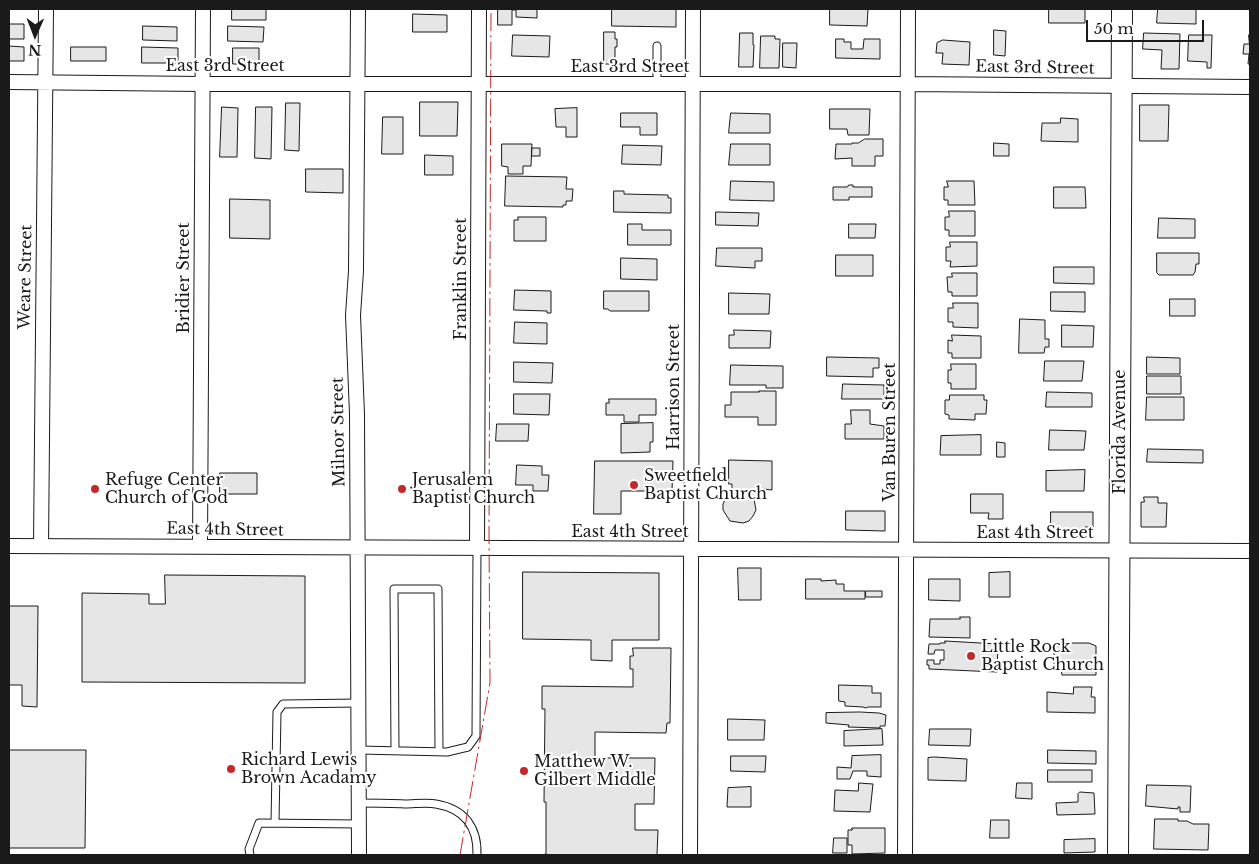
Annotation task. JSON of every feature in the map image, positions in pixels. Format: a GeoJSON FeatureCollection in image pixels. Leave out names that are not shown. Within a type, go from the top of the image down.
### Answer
{"type":"FeatureCollection","features":[{"type":"Feature","properties":{"kind":"street","name":"Weare Street"},"geometry":{"type":"LineString","coordinates":[[41,546],[46,9]]}},
{"type":"Feature","properties":{"kind":"street","name":"Bridier Street"},"geometry":{"type":"LineString","coordinates":[[200,547],[203,9]]}},
{"type":"Feature","properties":{"kind":"street","name":"Milnor Street"},"geometry":{"type":"LineString","coordinates":[[358,9],[356,271],[353,314],[357,414],[359,855]]}},
{"type":"Feature","properties":{"kind":"street","name":"Franklin Street"},"geometry":{"type":"LineString","coordinates":[[477,549],[479,9]]}},
{"type":"Feature","properties":{"kind":"street","name":"Harrison Street"},"geometry":{"type":"LineString","coordinates":[[690,855],[693,9]]}},
{"type":"Feature","properties":{"kind":"street","name":"Van Buren Street"},"geometry":{"type":"LineString","coordinates":[[905,855],[908,9]]}},
{"type":"Feature","properties":{"kind":"street","name":"Florida Avenue"},"geometry":{"type":"LineString","coordinates":[[1118,855],[1122,9]]}},
{"type":"Feature","properties":{"kind":"street","name":"East 3rd Street"},"geometry":{"type":"LineString","coordinates":[[9,82],[203,84],[908,84],[1250,87]]}},
{"type":"Feature","properties":{"kind":"street","name":"East 4th Street"},"geometry":{"type":"LineString","coordinates":[[9,546],[358,549],[1250,551]]}},
{"type":"Feature","properties":{"kind":"lane"},"geometry":{"type":"LineString","coordinates":[[657,46],[657,84]]}},
{"type":"Feature","properties":{"kind":"lane"},"geometry":{"type":"LineString","coordinates":[[359,750],[447,752],[468,747],[476,736],[477,549]]}},
{"type":"Feature","properties":{"kind":"lane"},"geometry":{"type":"LineString","coordinates":[[395,750],[394,589],[438,589],[438,752]]}},
{"type":"Feature","properties":{"kind":"lane"},"geometry":{"type":"LineString","coordinates":[[275,823],[275,721],[277,712],[283,704],[359,703]]}},
{"type":"Feature","properties":{"kind":"lane"},"geometry":{"type":"LineString","coordinates":[[359,803],[436,804],[452,809],[466,818],[474,831],[477,843],[476,855]]}},
{"type":"Feature","properties":{"kind":"lane"},"geometry":{"type":"LineString","coordinates":[[250,855],[249,849],[259,823],[359,824]]}},
{"type":"Feature","properties":{"kind":"building"},"geometry":{"type":"Polygon","coordinates":[[[232,9],[266,9],[266,20],[232,20],[232,9]]]}},
{"type":"Feature","properties":{"kind":"building"},"geometry":{"type":"Polygon","coordinates":[[[498,9],[537,9],[537,18],[516,17],[516,10],[512,10],[512,25],[498,25],[498,9]]]}},
{"type":"Feature","properties":{"kind":"building"},"geometry":{"type":"Polygon","coordinates":[[[612,9],[676,9],[676,27],[612,26],[612,9]]]}},
{"type":"Feature","properties":{"kind":"building"},"geometry":{"type":"Polygon","coordinates":[[[830,9],[868,9],[867,26],[830,25],[830,9]]]}},
{"type":"Feature","properties":{"kind":"building"},"geometry":{"type":"Polygon","coordinates":[[[1049,9],[1085,9],[1085,23],[1049,23],[1049,9]]]}},
{"type":"Feature","properties":{"kind":"building"},"geometry":{"type":"Polygon","coordinates":[[[1158,9],[1196,9],[1196,24],[1157,23],[1158,9]]]}},
{"type":"Feature","properties":{"kind":"building"},"geometry":{"type":"Polygon","coordinates":[[[413,14],[447,15],[447,32],[413,32],[413,14]]]}},
{"type":"Feature","properties":{"kind":"building"},"geometry":{"type":"Polygon","coordinates":[[[9,24],[24,24],[24,39],[9,39],[9,24]]]}},
{"type":"Feature","properties":{"kind":"building"},"geometry":{"type":"Polygon","coordinates":[[[143,26],[177,27],[177,41],[143,40],[143,26]]]}},
{"type":"Feature","properties":{"kind":"building"},"geometry":{"type":"Polygon","coordinates":[[[228,26],[264,27],[263,42],[228,41],[228,26]]]}},
{"type":"Feature","properties":{"kind":"building"},"geometry":{"type":"Polygon","coordinates":[[[994,30],[1006,31],[1005,56],[994,55],[994,30]]]}},
{"type":"Feature","properties":{"kind":"building"},"geometry":{"type":"Polygon","coordinates":[[[604,32],[615,32],[617,47],[615,47],[615,64],[604,64],[604,32]]]}},
{"type":"Feature","properties":{"kind":"building"},"geometry":{"type":"Polygon","coordinates":[[[740,33],[753,33],[753,67],[739,67],[740,33]]]}},
{"type":"Feature","properties":{"kind":"building"},"geometry":{"type":"Polygon","coordinates":[[[1144,33],[1180,34],[1179,69],[1161,69],[1162,50],[1143,49],[1144,33]]]}},
{"type":"Feature","properties":{"kind":"building"},"geometry":{"type":"Polygon","coordinates":[[[513,35],[550,36],[549,57],[512,56],[513,35]]]}},
{"type":"Feature","properties":{"kind":"building"},"geometry":{"type":"Polygon","coordinates":[[[1189,35],[1212,35],[1211,68],[1207,68],[1207,62],[1188,61],[1189,35]]]}},
{"type":"Feature","properties":{"kind":"building"},"geometry":{"type":"Polygon","coordinates":[[[1249,35],[1250,64],[1248,64],[1249,54],[1243,54],[1244,44],[1249,44],[1249,35]]]}},
{"type":"Feature","properties":{"kind":"building"},"geometry":{"type":"Polygon","coordinates":[[[761,36],[775,36],[775,39],[780,39],[779,68],[760,68],[761,36]]]}},
{"type":"Feature","properties":{"kind":"building"},"geometry":{"type":"Polygon","coordinates":[[[836,39],[844,39],[844,42],[851,42],[851,49],[863,49],[864,39],[880,39],[880,59],[836,58],[836,39]]]}},
{"type":"Feature","properties":{"kind":"building"},"geometry":{"type":"Polygon","coordinates":[[[943,40],[970,42],[969,65],[942,64],[943,53],[936,53],[937,43],[943,40]]]}},
{"type":"Feature","properties":{"kind":"building"},"geometry":{"type":"Polygon","coordinates":[[[783,43],[797,43],[796,68],[783,67],[783,43]]]}},
{"type":"Feature","properties":{"kind":"building"},"geometry":{"type":"Polygon","coordinates":[[[9,46],[24,47],[24,61],[9,61],[9,46]]]}},
{"type":"Feature","properties":{"kind":"building"},"geometry":{"type":"Polygon","coordinates":[[[71,47],[106,47],[106,61],[71,61],[71,47]]]}},
{"type":"Feature","properties":{"kind":"building"},"geometry":{"type":"Polygon","coordinates":[[[142,47],[178,48],[178,63],[142,63],[142,47]]]}},
{"type":"Feature","properties":{"kind":"building"},"geometry":{"type":"Polygon","coordinates":[[[233,48],[259,48],[259,64],[233,64],[233,48]]]}},
{"type":"Feature","properties":{"kind":"building"},"geometry":{"type":"Polygon","coordinates":[[[420,102],[458,102],[457,136],[420,136],[420,102]]]}},
{"type":"Feature","properties":{"kind":"building"},"geometry":{"type":"Polygon","coordinates":[[[286,103],[300,103],[299,151],[285,150],[286,103]]]}},
{"type":"Feature","properties":{"kind":"building"},"geometry":{"type":"Polygon","coordinates":[[[1140,105],[1169,105],[1168,141],[1140,141],[1140,105]]]}},
{"type":"Feature","properties":{"kind":"building"},"geometry":{"type":"Polygon","coordinates":[[[222,107],[238,108],[237,157],[220,157],[222,107]]]}},
{"type":"Feature","properties":{"kind":"building"},"geometry":{"type":"Polygon","coordinates":[[[256,107],[272,107],[271,159],[255,158],[256,107]]]}},
{"type":"Feature","properties":{"kind":"building"},"geometry":{"type":"Polygon","coordinates":[[[577,108],[577,137],[566,137],[566,127],[556,127],[555,109],[577,108]]]}},
{"type":"Feature","properties":{"kind":"building"},"geometry":{"type":"Polygon","coordinates":[[[830,109],[870,109],[869,135],[848,135],[847,129],[830,129],[830,109]]]}},
{"type":"Feature","properties":{"kind":"building"},"geometry":{"type":"Polygon","coordinates":[[[621,113],[657,113],[657,135],[640,135],[640,127],[621,127],[621,113]]]}},
{"type":"Feature","properties":{"kind":"building"},"geometry":{"type":"Polygon","coordinates":[[[731,113],[770,114],[770,133],[729,133],[731,113]]]}},
{"type":"Feature","properties":{"kind":"building"},"geometry":{"type":"Polygon","coordinates":[[[383,117],[403,117],[403,154],[382,154],[383,117]]]}},
{"type":"Feature","properties":{"kind":"building"},"geometry":{"type":"Polygon","coordinates":[[[1061,118],[1078,119],[1078,142],[1041,141],[1042,123],[1060,123],[1061,118]]]}},
{"type":"Feature","properties":{"kind":"building"},"geometry":{"type":"Polygon","coordinates":[[[865,139],[883,139],[883,156],[875,156],[875,166],[852,166],[852,158],[835,159],[836,144],[858,143],[865,139]]]}},
{"type":"Feature","properties":{"kind":"building"},"geometry":{"type":"Polygon","coordinates":[[[994,143],[1009,144],[1009,156],[994,156],[994,143]]]}},
{"type":"Feature","properties":{"kind":"building"},"geometry":{"type":"Polygon","coordinates":[[[502,144],[532,144],[531,166],[523,166],[523,174],[508,174],[508,167],[502,166],[502,144]]]}},
{"type":"Feature","properties":{"kind":"building"},"geometry":{"type":"Polygon","coordinates":[[[731,144],[770,144],[770,165],[729,165],[731,144]]]}},
{"type":"Feature","properties":{"kind":"building"},"geometry":{"type":"Polygon","coordinates":[[[623,145],[662,146],[661,165],[622,164],[623,145]]]}},
{"type":"Feature","properties":{"kind":"building"},"geometry":{"type":"Polygon","coordinates":[[[532,148],[540,148],[540,156],[532,156],[532,148]]]}},
{"type":"Feature","properties":{"kind":"building"},"geometry":{"type":"Polygon","coordinates":[[[425,155],[453,156],[453,175],[425,175],[425,155]]]}},
{"type":"Feature","properties":{"kind":"building"},"geometry":{"type":"Polygon","coordinates":[[[306,169],[343,169],[343,193],[306,192],[306,169]]]}},
{"type":"Feature","properties":{"kind":"building"},"geometry":{"type":"Polygon","coordinates":[[[506,176],[567,177],[566,189],[573,189],[572,201],[566,201],[566,205],[563,205],[563,207],[505,206],[506,176]]]}},
{"type":"Feature","properties":{"kind":"building"},"geometry":{"type":"Polygon","coordinates":[[[731,181],[774,182],[774,201],[730,200],[731,181]]]}},
{"type":"Feature","properties":{"kind":"building"},"geometry":{"type":"Polygon","coordinates":[[[947,181],[974,181],[975,205],[948,205],[948,200],[944,200],[944,187],[948,187],[947,181]]]}},
{"type":"Feature","properties":{"kind":"building"},"geometry":{"type":"Polygon","coordinates":[[[853,185],[853,187],[872,187],[872,197],[849,197],[849,200],[833,200],[833,187],[847,187],[853,185]]]}},
{"type":"Feature","properties":{"kind":"building"},"geometry":{"type":"Polygon","coordinates":[[[1054,187],[1085,187],[1086,208],[1054,208],[1054,187]]]}},
{"type":"Feature","properties":{"kind":"building"},"geometry":{"type":"Polygon","coordinates":[[[614,191],[624,191],[624,194],[668,195],[668,198],[671,198],[671,213],[614,212],[614,191]]]}},
{"type":"Feature","properties":{"kind":"building"},"geometry":{"type":"Polygon","coordinates":[[[230,199],[270,200],[270,239],[230,238],[230,199]]]}},
{"type":"Feature","properties":{"kind":"building"},"geometry":{"type":"Polygon","coordinates":[[[949,211],[975,211],[975,236],[949,236],[949,230],[945,230],[945,217],[949,217],[949,211]]]}},
{"type":"Feature","properties":{"kind":"building"},"geometry":{"type":"Polygon","coordinates":[[[716,212],[759,213],[758,226],[716,225],[716,212]]]}},
{"type":"Feature","properties":{"kind":"building"},"geometry":{"type":"Polygon","coordinates":[[[518,217],[546,217],[546,241],[514,241],[514,220],[518,220],[518,217]]]}},
{"type":"Feature","properties":{"kind":"building"},"geometry":{"type":"Polygon","coordinates":[[[1159,218],[1195,219],[1195,238],[1158,238],[1159,218]]]}},
{"type":"Feature","properties":{"kind":"building"},"geometry":{"type":"Polygon","coordinates":[[[628,224],[642,224],[642,230],[671,230],[671,245],[628,245],[628,224]]]}},
{"type":"Feature","properties":{"kind":"building"},"geometry":{"type":"Polygon","coordinates":[[[849,224],[876,224],[875,238],[849,238],[849,224]]]}},
{"type":"Feature","properties":{"kind":"building"},"geometry":{"type":"Polygon","coordinates":[[[950,242],[977,242],[977,266],[950,267],[951,261],[946,261],[946,247],[950,247],[950,242]]]}},
{"type":"Feature","properties":{"kind":"building"},"geometry":{"type":"Polygon","coordinates":[[[717,248],[762,248],[762,261],[755,261],[755,268],[716,266],[717,248]]]}},
{"type":"Feature","properties":{"kind":"building"},"geometry":{"type":"Polygon","coordinates":[[[1157,253],[1199,253],[1199,264],[1196,264],[1193,275],[1159,275],[1157,273],[1157,253]]]}},
{"type":"Feature","properties":{"kind":"building"},"geometry":{"type":"Polygon","coordinates":[[[836,255],[873,255],[873,276],[836,276],[836,255]]]}},
{"type":"Feature","properties":{"kind":"building"},"geometry":{"type":"Polygon","coordinates":[[[621,258],[657,259],[657,280],[621,279],[621,258]]]}},
{"type":"Feature","properties":{"kind":"building"},"geometry":{"type":"Polygon","coordinates":[[[1054,267],[1094,267],[1094,284],[1054,283],[1054,267]]]}},
{"type":"Feature","properties":{"kind":"building"},"geometry":{"type":"Polygon","coordinates":[[[952,273],[977,273],[977,296],[952,296],[952,292],[948,292],[947,277],[952,277],[952,273]]]}},
{"type":"Feature","properties":{"kind":"building"},"geometry":{"type":"Polygon","coordinates":[[[515,290],[551,291],[551,313],[547,313],[547,311],[514,310],[515,290]]]}},
{"type":"Feature","properties":{"kind":"building"},"geometry":{"type":"Polygon","coordinates":[[[604,291],[649,291],[649,311],[610,311],[604,309],[604,291]]]}},
{"type":"Feature","properties":{"kind":"building"},"geometry":{"type":"Polygon","coordinates":[[[1051,292],[1085,292],[1085,312],[1051,311],[1051,292]]]}},
{"type":"Feature","properties":{"kind":"building"},"geometry":{"type":"Polygon","coordinates":[[[729,293],[770,294],[769,314],[729,314],[729,293]]]}},
{"type":"Feature","properties":{"kind":"building"},"geometry":{"type":"Polygon","coordinates":[[[1170,299],[1195,299],[1195,316],[1170,316],[1170,299]]]}},
{"type":"Feature","properties":{"kind":"building"},"geometry":{"type":"Polygon","coordinates":[[[953,303],[978,303],[978,328],[953,327],[953,322],[948,322],[948,308],[953,308],[953,303]]]}},
{"type":"Feature","properties":{"kind":"building"},"geometry":{"type":"Polygon","coordinates":[[[1020,319],[1045,320],[1045,339],[1049,339],[1049,347],[1045,347],[1044,353],[1019,353],[1020,319]]]}},
{"type":"Feature","properties":{"kind":"building"},"geometry":{"type":"Polygon","coordinates":[[[515,322],[547,323],[547,344],[514,343],[515,322]]]}},
{"type":"Feature","properties":{"kind":"building"},"geometry":{"type":"Polygon","coordinates":[[[1062,325],[1094,326],[1093,347],[1062,347],[1062,325]]]}},
{"type":"Feature","properties":{"kind":"building"},"geometry":{"type":"Polygon","coordinates":[[[734,330],[771,331],[770,348],[729,348],[729,335],[734,335],[734,330]]]}},
{"type":"Feature","properties":{"kind":"building"},"geometry":{"type":"Polygon","coordinates":[[[952,335],[981,336],[981,358],[952,358],[952,353],[948,353],[948,340],[952,341],[952,335]]]}},
{"type":"Feature","properties":{"kind":"building"},"geometry":{"type":"Polygon","coordinates":[[[827,357],[879,358],[879,368],[873,368],[873,377],[827,376],[827,357]]]}},
{"type":"Feature","properties":{"kind":"building"},"geometry":{"type":"Polygon","coordinates":[[[1147,357],[1180,358],[1180,374],[1147,374],[1147,357]]]}},
{"type":"Feature","properties":{"kind":"building"},"geometry":{"type":"Polygon","coordinates":[[[1045,361],[1084,361],[1082,381],[1044,381],[1045,361]]]}},
{"type":"Feature","properties":{"kind":"building"},"geometry":{"type":"Polygon","coordinates":[[[514,362],[553,363],[552,383],[514,382],[514,362]]]}},
{"type":"Feature","properties":{"kind":"building"},"geometry":{"type":"Polygon","coordinates":[[[951,364],[976,364],[976,389],[951,389],[951,383],[948,383],[948,370],[951,370],[951,364]]]}},
{"type":"Feature","properties":{"kind":"building"},"geometry":{"type":"Polygon","coordinates":[[[731,365],[783,366],[783,388],[766,388],[766,385],[730,385],[731,365]]]}},
{"type":"Feature","properties":{"kind":"building"},"geometry":{"type":"Polygon","coordinates":[[[1147,376],[1181,376],[1181,394],[1147,394],[1147,376]]]}},
{"type":"Feature","properties":{"kind":"building"},"geometry":{"type":"Polygon","coordinates":[[[843,384],[884,385],[884,399],[842,399],[843,384]]]}},
{"type":"Feature","properties":{"kind":"building"},"geometry":{"type":"Polygon","coordinates":[[[776,391],[776,425],[758,425],[758,417],[725,417],[725,405],[731,405],[731,392],[776,391]]]}},
{"type":"Feature","properties":{"kind":"building"},"geometry":{"type":"Polygon","coordinates":[[[1047,392],[1092,393],[1092,407],[1046,407],[1047,392]]]}},
{"type":"Feature","properties":{"kind":"building"},"geometry":{"type":"Polygon","coordinates":[[[514,394],[550,394],[549,415],[514,414],[514,394]]]}},
{"type":"Feature","properties":{"kind":"building"},"geometry":{"type":"Polygon","coordinates":[[[950,395],[984,395],[984,400],[987,400],[986,414],[975,414],[975,420],[949,419],[949,415],[945,414],[945,400],[949,400],[950,395]]]}},
{"type":"Feature","properties":{"kind":"building"},"geometry":{"type":"Polygon","coordinates":[[[1147,397],[1184,397],[1184,420],[1146,420],[1147,397]]]}},
{"type":"Feature","properties":{"kind":"building"},"geometry":{"type":"Polygon","coordinates":[[[609,399],[656,399],[656,415],[639,415],[639,422],[624,422],[624,415],[606,415],[606,403],[609,403],[609,399]]]}},
{"type":"Feature","properties":{"kind":"building"},"geometry":{"type":"Polygon","coordinates":[[[851,410],[870,410],[870,424],[884,426],[884,439],[845,439],[845,424],[851,424],[851,410]]]}},
{"type":"Feature","properties":{"kind":"building"},"geometry":{"type":"Polygon","coordinates":[[[653,423],[653,442],[650,442],[650,452],[621,453],[621,424],[653,423]]]}},
{"type":"Feature","properties":{"kind":"building"},"geometry":{"type":"Polygon","coordinates":[[[497,424],[529,424],[528,441],[496,441],[497,424]]]}},
{"type":"Feature","properties":{"kind":"building"},"geometry":{"type":"Polygon","coordinates":[[[1050,430],[1086,431],[1084,450],[1049,450],[1050,430]]]}},
{"type":"Feature","properties":{"kind":"building"},"geometry":{"type":"Polygon","coordinates":[[[981,435],[981,455],[940,455],[941,436],[981,435]]]}},
{"type":"Feature","properties":{"kind":"building"},"geometry":{"type":"Polygon","coordinates":[[[997,442],[1005,443],[1005,457],[997,457],[997,442]]]}},
{"type":"Feature","properties":{"kind":"building"},"geometry":{"type":"Polygon","coordinates":[[[1148,449],[1203,450],[1203,463],[1147,462],[1148,449]]]}},
{"type":"Feature","properties":{"kind":"building"},"geometry":{"type":"Polygon","coordinates":[[[729,460],[772,461],[772,490],[763,489],[754,499],[756,510],[749,521],[743,523],[730,521],[723,510],[726,498],[732,493],[732,484],[729,484],[729,460]]]}},
{"type":"Feature","properties":{"kind":"building","name":"Sweetfield Baptist Church"},"geometry":{"type":"Polygon","coordinates":[[[595,461],[673,461],[672,491],[621,491],[621,514],[594,514],[595,461]]]}},
{"type":"Feature","properties":{"kind":"building"},"geometry":{"type":"Polygon","coordinates":[[[517,465],[542,466],[542,475],[549,475],[548,491],[533,491],[533,485],[516,485],[517,465]]]}},
{"type":"Feature","properties":{"kind":"building"},"geometry":{"type":"Polygon","coordinates":[[[1085,470],[1084,491],[1046,491],[1046,471],[1085,470]]]}},
{"type":"Feature","properties":{"kind":"building"},"geometry":{"type":"Polygon","coordinates":[[[220,473],[257,473],[257,494],[220,494],[220,473]]]}},
{"type":"Feature","properties":{"kind":"building"},"geometry":{"type":"Polygon","coordinates":[[[971,494],[1003,494],[1003,519],[988,519],[989,513],[971,513],[971,494]]]}},
{"type":"Feature","properties":{"kind":"building"},"geometry":{"type":"Polygon","coordinates":[[[1144,497],[1158,497],[1158,503],[1167,503],[1166,527],[1141,527],[1141,502],[1144,502],[1144,497]]]}},
{"type":"Feature","properties":{"kind":"building"},"geometry":{"type":"Polygon","coordinates":[[[846,511],[885,511],[885,531],[846,530],[846,511]]]}},
{"type":"Feature","properties":{"kind":"building"},"geometry":{"type":"Polygon","coordinates":[[[1051,512],[1093,512],[1093,527],[1085,527],[1085,531],[1051,531],[1051,512]]]}},
{"type":"Feature","properties":{"kind":"building"},"geometry":{"type":"Polygon","coordinates":[[[738,568],[761,568],[761,600],[739,600],[738,568]]]}},
{"type":"Feature","properties":{"kind":"building"},"geometry":{"type":"Polygon","coordinates":[[[523,572],[659,573],[659,640],[612,640],[612,661],[591,660],[591,640],[523,639],[523,572]]]}},
{"type":"Feature","properties":{"kind":"building"},"geometry":{"type":"Polygon","coordinates":[[[1010,572],[1010,597],[989,597],[989,573],[1010,572]]]}},
{"type":"Feature","properties":{"kind":"building"},"geometry":{"type":"Polygon","coordinates":[[[165,575],[305,576],[305,683],[82,682],[82,593],[149,594],[149,604],[165,604],[165,575]]]}},
{"type":"Feature","properties":{"kind":"building"},"geometry":{"type":"Polygon","coordinates":[[[806,579],[836,580],[836,584],[844,584],[844,591],[865,591],[865,599],[806,599],[806,579]]]}},
{"type":"Feature","properties":{"kind":"building"},"geometry":{"type":"Polygon","coordinates":[[[929,579],[960,579],[960,601],[929,600],[929,579]]]}},
{"type":"Feature","properties":{"kind":"building"},"geometry":{"type":"Polygon","coordinates":[[[866,591],[882,591],[882,597],[866,597],[866,591]]]}},
{"type":"Feature","properties":{"kind":"building"},"geometry":{"type":"Polygon","coordinates":[[[9,606],[38,606],[37,707],[22,706],[22,685],[9,685],[9,606]]]}},
{"type":"Feature","properties":{"kind":"building"},"geometry":{"type":"Polygon","coordinates":[[[960,617],[970,617],[970,638],[929,637],[930,619],[960,619],[960,617]]]}},
{"type":"Feature","properties":{"kind":"building"},"geometry":{"type":"Polygon","coordinates":[[[945,641],[998,644],[997,672],[929,669],[927,660],[934,660],[934,664],[940,664],[940,660],[944,660],[944,650],[935,650],[934,654],[928,654],[929,644],[940,644],[945,643],[945,641]]]}},
{"type":"Feature","properties":{"kind":"building"},"geometry":{"type":"Polygon","coordinates":[[[1062,643],[1089,643],[1096,646],[1096,675],[1062,675],[1061,669],[1054,669],[1054,645],[1062,647],[1062,643]]]}},
{"type":"Feature","properties":{"kind":"building"},"geometry":{"type":"Polygon","coordinates":[[[633,648],[671,648],[670,723],[667,723],[666,733],[595,732],[595,758],[655,758],[654,804],[635,804],[635,830],[658,830],[657,855],[541,855],[546,854],[546,802],[544,802],[545,709],[542,709],[542,686],[633,687],[633,669],[630,669],[630,656],[633,656],[633,648]]]}},
{"type":"Feature","properties":{"kind":"building"},"geometry":{"type":"Polygon","coordinates":[[[839,685],[872,686],[872,693],[881,693],[881,707],[845,706],[845,702],[839,701],[839,685]]]}},
{"type":"Feature","properties":{"kind":"building"},"geometry":{"type":"Polygon","coordinates":[[[1074,687],[1092,687],[1091,697],[1095,697],[1095,713],[1047,712],[1047,692],[1073,694],[1074,687]]]}},
{"type":"Feature","properties":{"kind":"building"},"geometry":{"type":"Polygon","coordinates":[[[860,712],[886,715],[885,726],[880,726],[880,728],[848,727],[849,725],[826,723],[826,713],[860,712]]]}},
{"type":"Feature","properties":{"kind":"building"},"geometry":{"type":"Polygon","coordinates":[[[728,719],[765,720],[764,740],[728,740],[728,719]]]}},
{"type":"Feature","properties":{"kind":"building"},"geometry":{"type":"Polygon","coordinates":[[[882,729],[883,745],[844,746],[844,731],[882,729]]]}},
{"type":"Feature","properties":{"kind":"building"},"geometry":{"type":"Polygon","coordinates":[[[930,729],[971,729],[970,746],[929,745],[930,729]]]}},
{"type":"Feature","properties":{"kind":"building"},"geometry":{"type":"Polygon","coordinates":[[[9,750],[86,750],[85,848],[9,848],[9,750]]]}},
{"type":"Feature","properties":{"kind":"building"},"geometry":{"type":"Polygon","coordinates":[[[1048,750],[1096,751],[1096,764],[1048,763],[1048,750]]]}},
{"type":"Feature","properties":{"kind":"building"},"geometry":{"type":"Polygon","coordinates":[[[881,755],[881,777],[867,776],[867,771],[853,771],[850,779],[837,779],[837,767],[851,768],[852,756],[881,755]]]}},
{"type":"Feature","properties":{"kind":"building"},"geometry":{"type":"Polygon","coordinates":[[[731,756],[766,756],[765,772],[731,771],[731,756]]]}},
{"type":"Feature","properties":{"kind":"building"},"geometry":{"type":"Polygon","coordinates":[[[928,758],[967,759],[966,781],[928,780],[928,758]]]}},
{"type":"Feature","properties":{"kind":"building"},"geometry":{"type":"Polygon","coordinates":[[[1048,770],[1092,770],[1092,782],[1048,782],[1048,770]]]}},
{"type":"Feature","properties":{"kind":"building"},"geometry":{"type":"Polygon","coordinates":[[[859,783],[873,784],[870,812],[834,811],[835,790],[858,791],[859,783]]]}},
{"type":"Feature","properties":{"kind":"building"},"geometry":{"type":"Polygon","coordinates":[[[1017,783],[1032,783],[1032,799],[1016,798],[1017,783]]]}},
{"type":"Feature","properties":{"kind":"building"},"geometry":{"type":"Polygon","coordinates":[[[1147,785],[1191,786],[1190,812],[1180,812],[1180,807],[1178,809],[1146,806],[1147,785]]]}},
{"type":"Feature","properties":{"kind":"building"},"geometry":{"type":"Polygon","coordinates":[[[751,787],[751,807],[727,807],[728,788],[751,787]]]}},
{"type":"Feature","properties":{"kind":"building"},"geometry":{"type":"Polygon","coordinates":[[[1080,792],[1094,793],[1095,814],[1057,815],[1056,803],[1078,802],[1078,794],[1080,792]]]}},
{"type":"Feature","properties":{"kind":"building"},"geometry":{"type":"Polygon","coordinates":[[[1155,819],[1178,819],[1178,821],[1187,821],[1193,824],[1209,824],[1208,850],[1154,849],[1155,819]]]}},
{"type":"Feature","properties":{"kind":"building"},"geometry":{"type":"Polygon","coordinates":[[[991,820],[1009,820],[1009,838],[990,838],[991,820]]]}},
{"type":"Feature","properties":{"kind":"building"},"geometry":{"type":"Polygon","coordinates":[[[852,828],[885,828],[885,853],[852,854],[852,845],[848,845],[848,830],[852,830],[852,828]]]}},
{"type":"Feature","properties":{"kind":"building"},"geometry":{"type":"Polygon","coordinates":[[[834,838],[847,838],[847,853],[833,853],[834,838]]]}},
{"type":"Feature","properties":{"kind":"building"},"geometry":{"type":"Polygon","coordinates":[[[1095,839],[1095,852],[1064,853],[1064,840],[1095,839]]]}},
{"type":"Feature","properties":{"kind":"power"},"geometry":{"type":"LineString","coordinates":[[460,855],[490,683],[491,9]]}},
{"type":"Feature","properties":{"kind":"place","name":"Sweetfield Baptist Church"},"geometry":{"type":"Point","coordinates":[634,485]}},
{"type":"Feature","properties":{"kind":"place","name":"Refuge Center Church of God"},"geometry":{"type":"Point","coordinates":[95,489]}},
{"type":"Feature","properties":{"kind":"place","name":"Jerusalem Baptist Church"},"geometry":{"type":"Point","coordinates":[402,489]}},
{"type":"Feature","properties":{"kind":"place","name":"Little Rock Baptist Church"},"geometry":{"type":"Point","coordinates":[971,656]}},
{"type":"Feature","properties":{"kind":"place","name":"Richard Lewis Brown Acadamy"},"geometry":{"type":"Point","coordinates":[231,769]}},
{"type":"Feature","properties":{"kind":"place","name":"Matthew W. Gilbert Middle"},"geometry":{"type":"Point","coordinates":[524,771]}}]}
